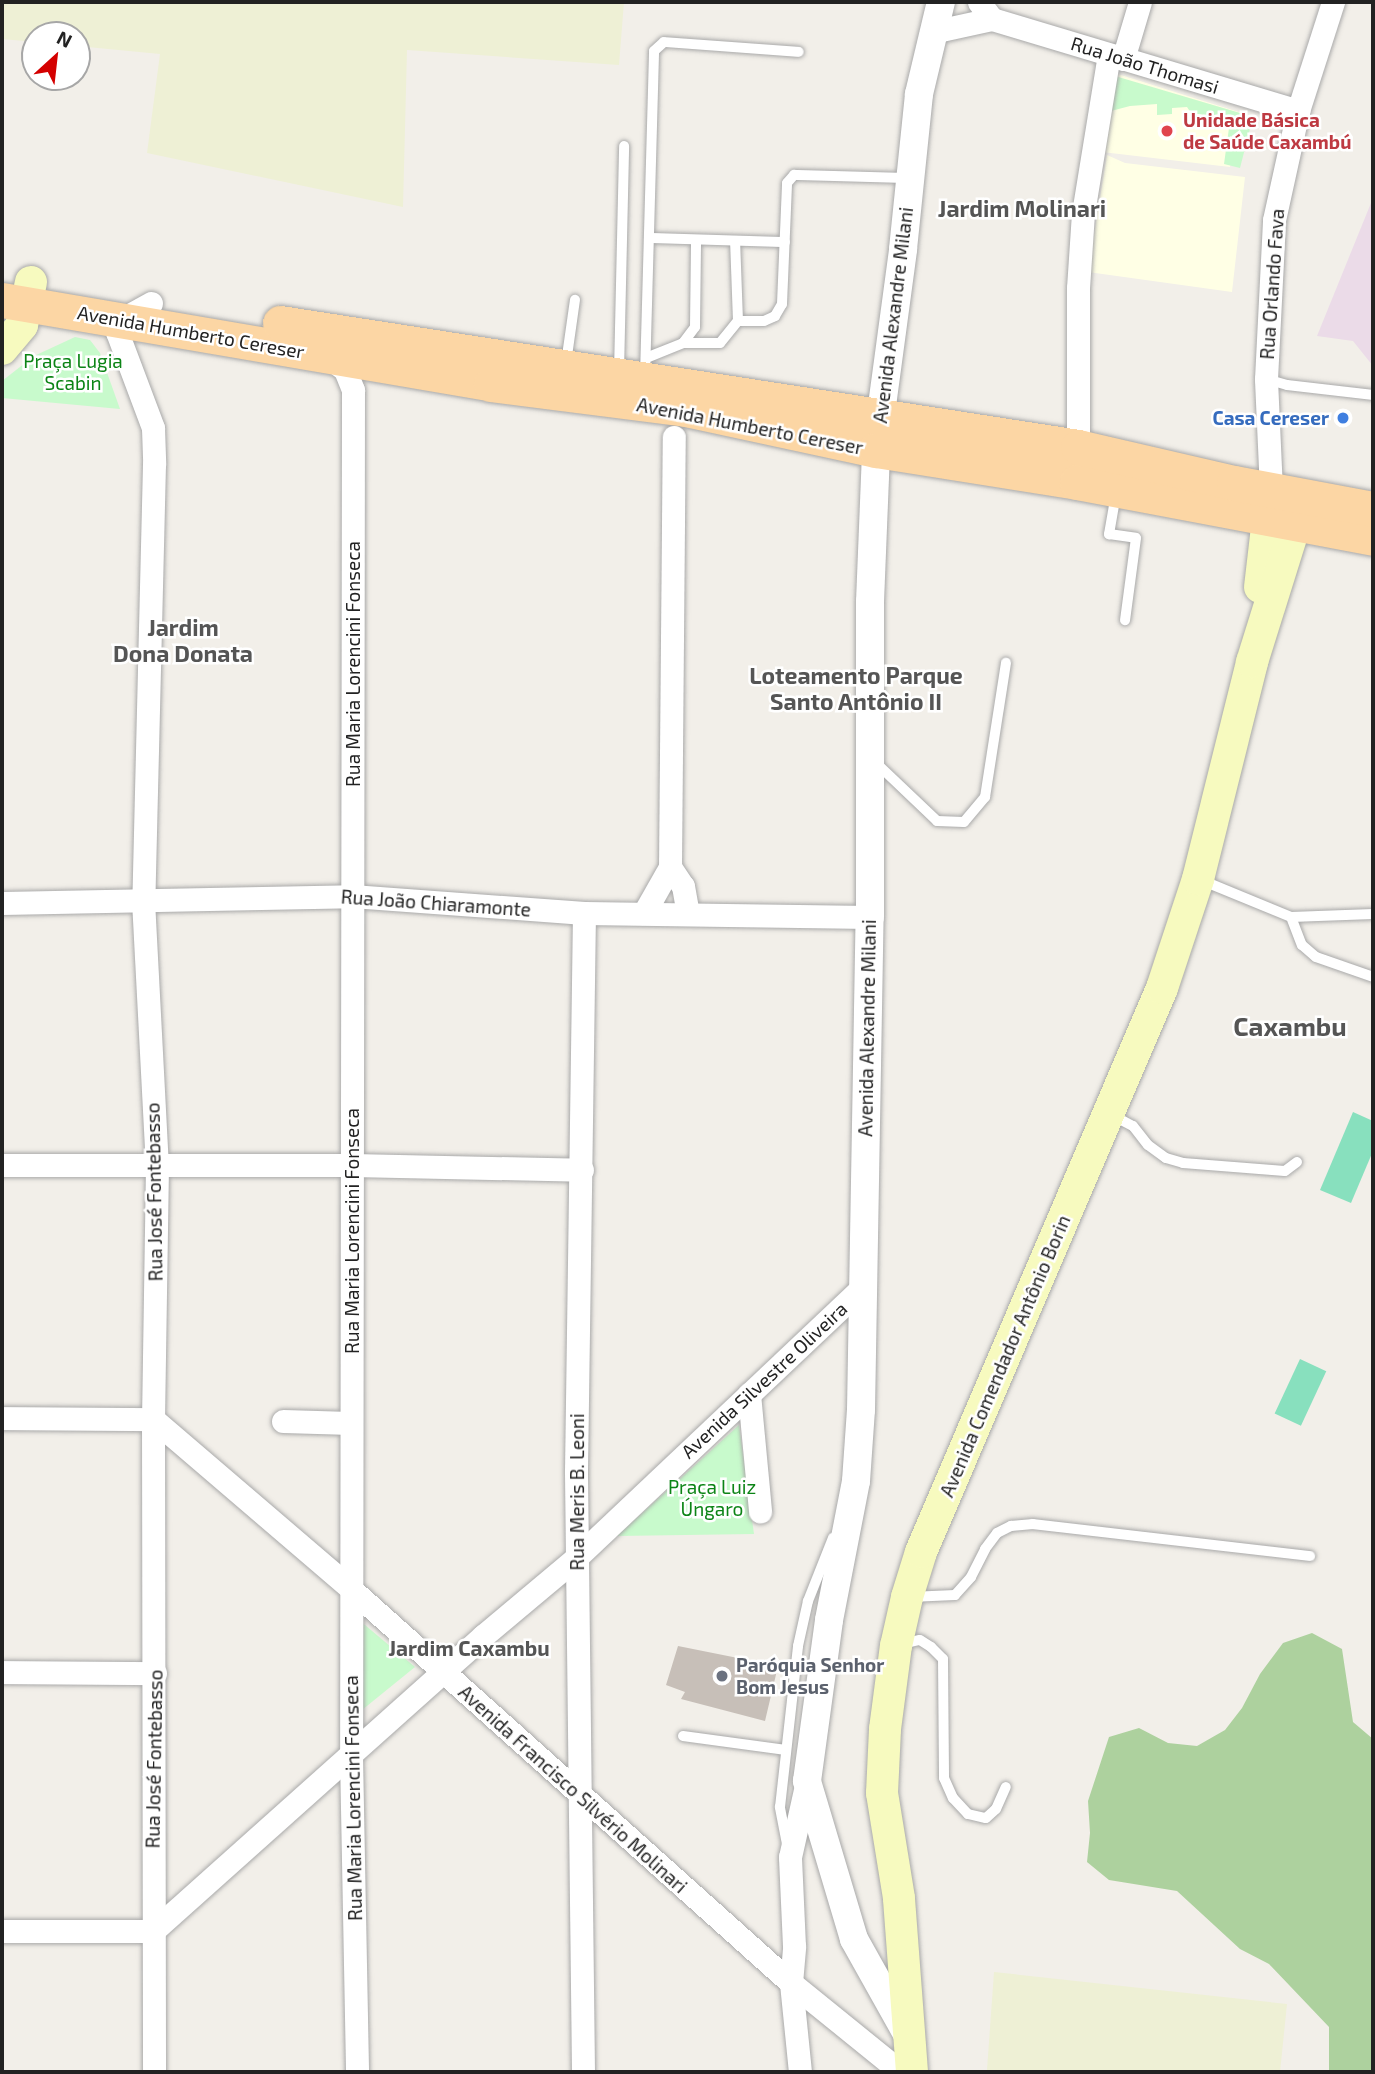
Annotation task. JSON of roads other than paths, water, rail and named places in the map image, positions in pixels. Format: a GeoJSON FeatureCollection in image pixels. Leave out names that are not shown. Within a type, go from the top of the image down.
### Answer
{"type":"FeatureCollection","features":[{"type":"Feature","properties":{"kind":"main road","name":"Avenida Humberto Cereser"},"geometry":{"type":"LineString","coordinates":[[16,291],[136,311],[566,367],[637,371],[877,434],[1116,491],[1278,511],[1373,509]]}},
{"type":"Feature","properties":{"kind":"main road"},"geometry":{"type":"LineString","coordinates":[[2,349],[22,325],[16,291]]}},
{"type":"Feature","properties":{"kind":"main road","name":"Avenida Humberto Cereser"},"geometry":{"type":"LineString","coordinates":[[136,311],[325,355],[491,384],[877,434],[1078,447],[1278,511],[1373,538]]}},
{"type":"Feature","properties":{"kind":"main road","name":"Avenida Comendador Antônio Borin"},"geometry":{"type":"LineString","coordinates":[[912,2072],[907,2034],[899,1898],[882,1793],[885,1729],[896,1646],[907,1597],[920,1552],[1163,988],[1198,879],[1252,662],[1278,511]]}},
{"type":"Feature","properties":{"kind":"street","name":"Avenida Alexandre Milani"},"geometry":{"type":"LineString","coordinates":[[907,2034],[854,1940],[807,1781],[829,1620],[856,1480],[861,1410],[870,917],[870,602],[877,434],[919,94],[941,2]]}},
{"type":"Feature","properties":{"kind":"street"},"geometry":{"type":"LineString","coordinates":[[1077,482],[1078,288],[1083,213],[1116,57],[1140,2]]}},
{"type":"Feature","properties":{"kind":"street","name":"Rua Orlando Fava"},"geometry":{"type":"LineString","coordinates":[[1278,511],[1265,379],[1274,220],[1298,111],[1333,2]]}},
{"type":"Feature","properties":{"kind":"street","name":"Rua João Thomasi"},"geometry":{"type":"LineString","coordinates":[[932,32],[985,10],[1116,57],[1298,111]]}},
{"type":"Feature","properties":{"kind":"street","name":"Rua José Fontebasso"},"geometry":{"type":"LineString","coordinates":[[136,311],[117,332],[153,428],[154,464],[143,900],[157,1166],[153,1419],[154,2072]]}},
{"type":"Feature","properties":{"kind":"street"},"geometry":{"type":"LineString","coordinates":[[325,355],[345,370],[353,390]]}},
{"type":"Feature","properties":{"kind":"street"},"geometry":{"type":"LineString","coordinates":[[353,390],[358,379],[378,364]]}},
{"type":"Feature","properties":{"kind":"street","name":"Rua Maria Lorencini Fonseca"},"geometry":{"type":"LineString","coordinates":[[353,390],[351,1756],[357,2072]]}},
{"type":"Feature","properties":{"kind":"street"},"geometry":{"type":"LineString","coordinates":[[644,913],[670,867],[674,437]]}},
{"type":"Feature","properties":{"kind":"street"},"geometry":{"type":"LineString","coordinates":[[670,867],[683,886],[688,913]]}},
{"type":"Feature","properties":{"kind":"street","name":"Rua João Chiaramonte"},"geometry":{"type":"LineString","coordinates":[[2,903],[352,896],[584,913],[870,917]]}},
{"type":"Feature","properties":{"kind":"street","name":"Rua Meris B. Leoni"},"geometry":{"type":"LineString","coordinates":[[583,2072],[576,1558],[584,913]]}},
{"type":"Feature","properties":{"kind":"street"},"geometry":{"type":"LineString","coordinates":[[2,1165],[352,1164],[582,1170]]}},
{"type":"Feature","properties":{"kind":"street","name":"Avenida Silvestre Oliveira"},"geometry":{"type":"LineString","coordinates":[[153,1931],[442,1673],[576,1558],[862,1287]]}},
{"type":"Feature","properties":{"kind":"street"},"geometry":{"type":"LineString","coordinates":[[749,1394],[760,1511]]}},
{"type":"Feature","properties":{"kind":"street"},"geometry":{"type":"LineString","coordinates":[[2,1418],[153,1419]]}},
{"type":"Feature","properties":{"kind":"street","name":"Avenida Francisco Silvério Molinari"},"geometry":{"type":"LineString","coordinates":[[153,1419],[351,1589],[791,1983],[901,2072]]}},
{"type":"Feature","properties":{"kind":"street"},"geometry":{"type":"LineString","coordinates":[[283,1421],[351,1423]]}},
{"type":"Feature","properties":{"kind":"street"},"geometry":{"type":"LineString","coordinates":[[2,1672],[155,1673]]}},
{"type":"Feature","properties":{"kind":"street"},"geometry":{"type":"LineString","coordinates":[[800,2072],[791,1983],[794,1946],[790,1857],[807,1781]]}},
{"type":"Feature","properties":{"kind":"street"},"geometry":{"type":"LineString","coordinates":[[2,1931],[153,1931]]}},
{"type":"Feature","properties":{"kind":"lane"},"geometry":{"type":"LineString","coordinates":[[637,371],[649,238],[654,51],[664,42],[799,52]]}},
{"type":"Feature","properties":{"kind":"lane"},"geometry":{"type":"LineString","coordinates":[[624,146],[637,371]]}},
{"type":"Feature","properties":{"kind":"lane"},"geometry":{"type":"LineString","coordinates":[[738,320],[764,321],[775,316],[782,304],[787,183],[794,176],[910,178]]}},
{"type":"Feature","properties":{"kind":"lane"},"geometry":{"type":"LineString","coordinates":[[649,238],[785,242]]}},
{"type":"Feature","properties":{"kind":"lane"},"geometry":{"type":"LineString","coordinates":[[637,371],[683,343],[695,327],[696,241]]}},
{"type":"Feature","properties":{"kind":"lane"},"geometry":{"type":"LineString","coordinates":[[683,343],[720,343],[728,337],[738,320],[735,241]]}},
{"type":"Feature","properties":{"kind":"lane"},"geometry":{"type":"LineString","coordinates":[[566,367],[575,300]]}},
{"type":"Feature","properties":{"kind":"lane"},"geometry":{"type":"LineString","coordinates":[[1265,379],[1287,385],[1373,395]]}},
{"type":"Feature","properties":{"kind":"lane"},"geometry":{"type":"LineString","coordinates":[[1116,491],[1108,534],[1136,538],[1125,620]]}},
{"type":"Feature","properties":{"kind":"lane"},"geometry":{"type":"LineString","coordinates":[[869,756],[937,821],[964,822],[985,797],[1006,663]]}},
{"type":"Feature","properties":{"kind":"lane"},"geometry":{"type":"LineString","coordinates":[[1198,879],[1291,917],[1373,914]]}},
{"type":"Feature","properties":{"kind":"lane"},"geometry":{"type":"LineString","coordinates":[[1291,917],[1302,945],[1316,957],[1373,977]]}},
{"type":"Feature","properties":{"kind":"lane"},"geometry":{"type":"LineString","coordinates":[[1109,1114],[1133,1126],[1148,1145],[1166,1158],[1183,1163],[1284,1171],[1297,1162]]}},
{"type":"Feature","properties":{"kind":"lane"},"geometry":{"type":"LineString","coordinates":[[790,1857],[780,1807],[798,1646],[808,1601],[856,1480]]}},
{"type":"Feature","properties":{"kind":"lane"},"geometry":{"type":"LineString","coordinates":[[907,1597],[955,1595],[971,1577],[985,1549],[997,1533],[1011,1526],[1033,1524],[1310,1556]]}},
{"type":"Feature","properties":{"kind":"lane"},"geometry":{"type":"LineString","coordinates":[[896,1646],[920,1640],[932,1647],[943,1660],[944,1778],[953,1798],[968,1814],[985,1818],[996,1809],[1006,1787]]}},
{"type":"Feature","properties":{"kind":"lane"},"geometry":{"type":"LineString","coordinates":[[683,1736],[786,1750]]}},
{"type":"Feature","properties":{"kind":"place","name":"Unidade Básica de Saúde Caxambú"},"geometry":{"type":"Point","coordinates":[1167,131]}},
{"type":"Feature","properties":{"kind":"place","name":"Casa Cereser"},"geometry":{"type":"Point","coordinates":[1343,418]}},
{"type":"Feature","properties":{"kind":"place","name":"Paróquia Senhor Bom Jesus"},"geometry":{"type":"Point","coordinates":[722,1676]}},
{"type":"Feature","properties":{"kind":"district","name":"Jardim Molinari"},"geometry":{"type":"Point","coordinates":[1022,208]}},
{"type":"Feature","properties":{"kind":"district","name":"Jardim Dona Donata"},"geometry":{"type":"Point","coordinates":[183,640]}},
{"type":"Feature","properties":{"kind":"district","name":"Loteamento Parque Santo Antônio II"},"geometry":{"type":"Point","coordinates":[856,688]}},
{"type":"Feature","properties":{"kind":"district","name":"Caxambu"},"geometry":{"type":"Point","coordinates":[1290,1026]}},
{"type":"Feature","properties":{"kind":"district","name":"Jardim Caxambu"},"geometry":{"type":"Point","coordinates":[469,1648]}},
{"type":"Feature","properties":{"kind":"park label","name":"Praça Lugia Scabin"},"geometry":{"type":"Point","coordinates":[73,372]}},
{"type":"Feature","properties":{"kind":"park label","name":"Praça Luiz Úngaro"},"geometry":{"type":"Point","coordinates":[712,1498]}}]}
